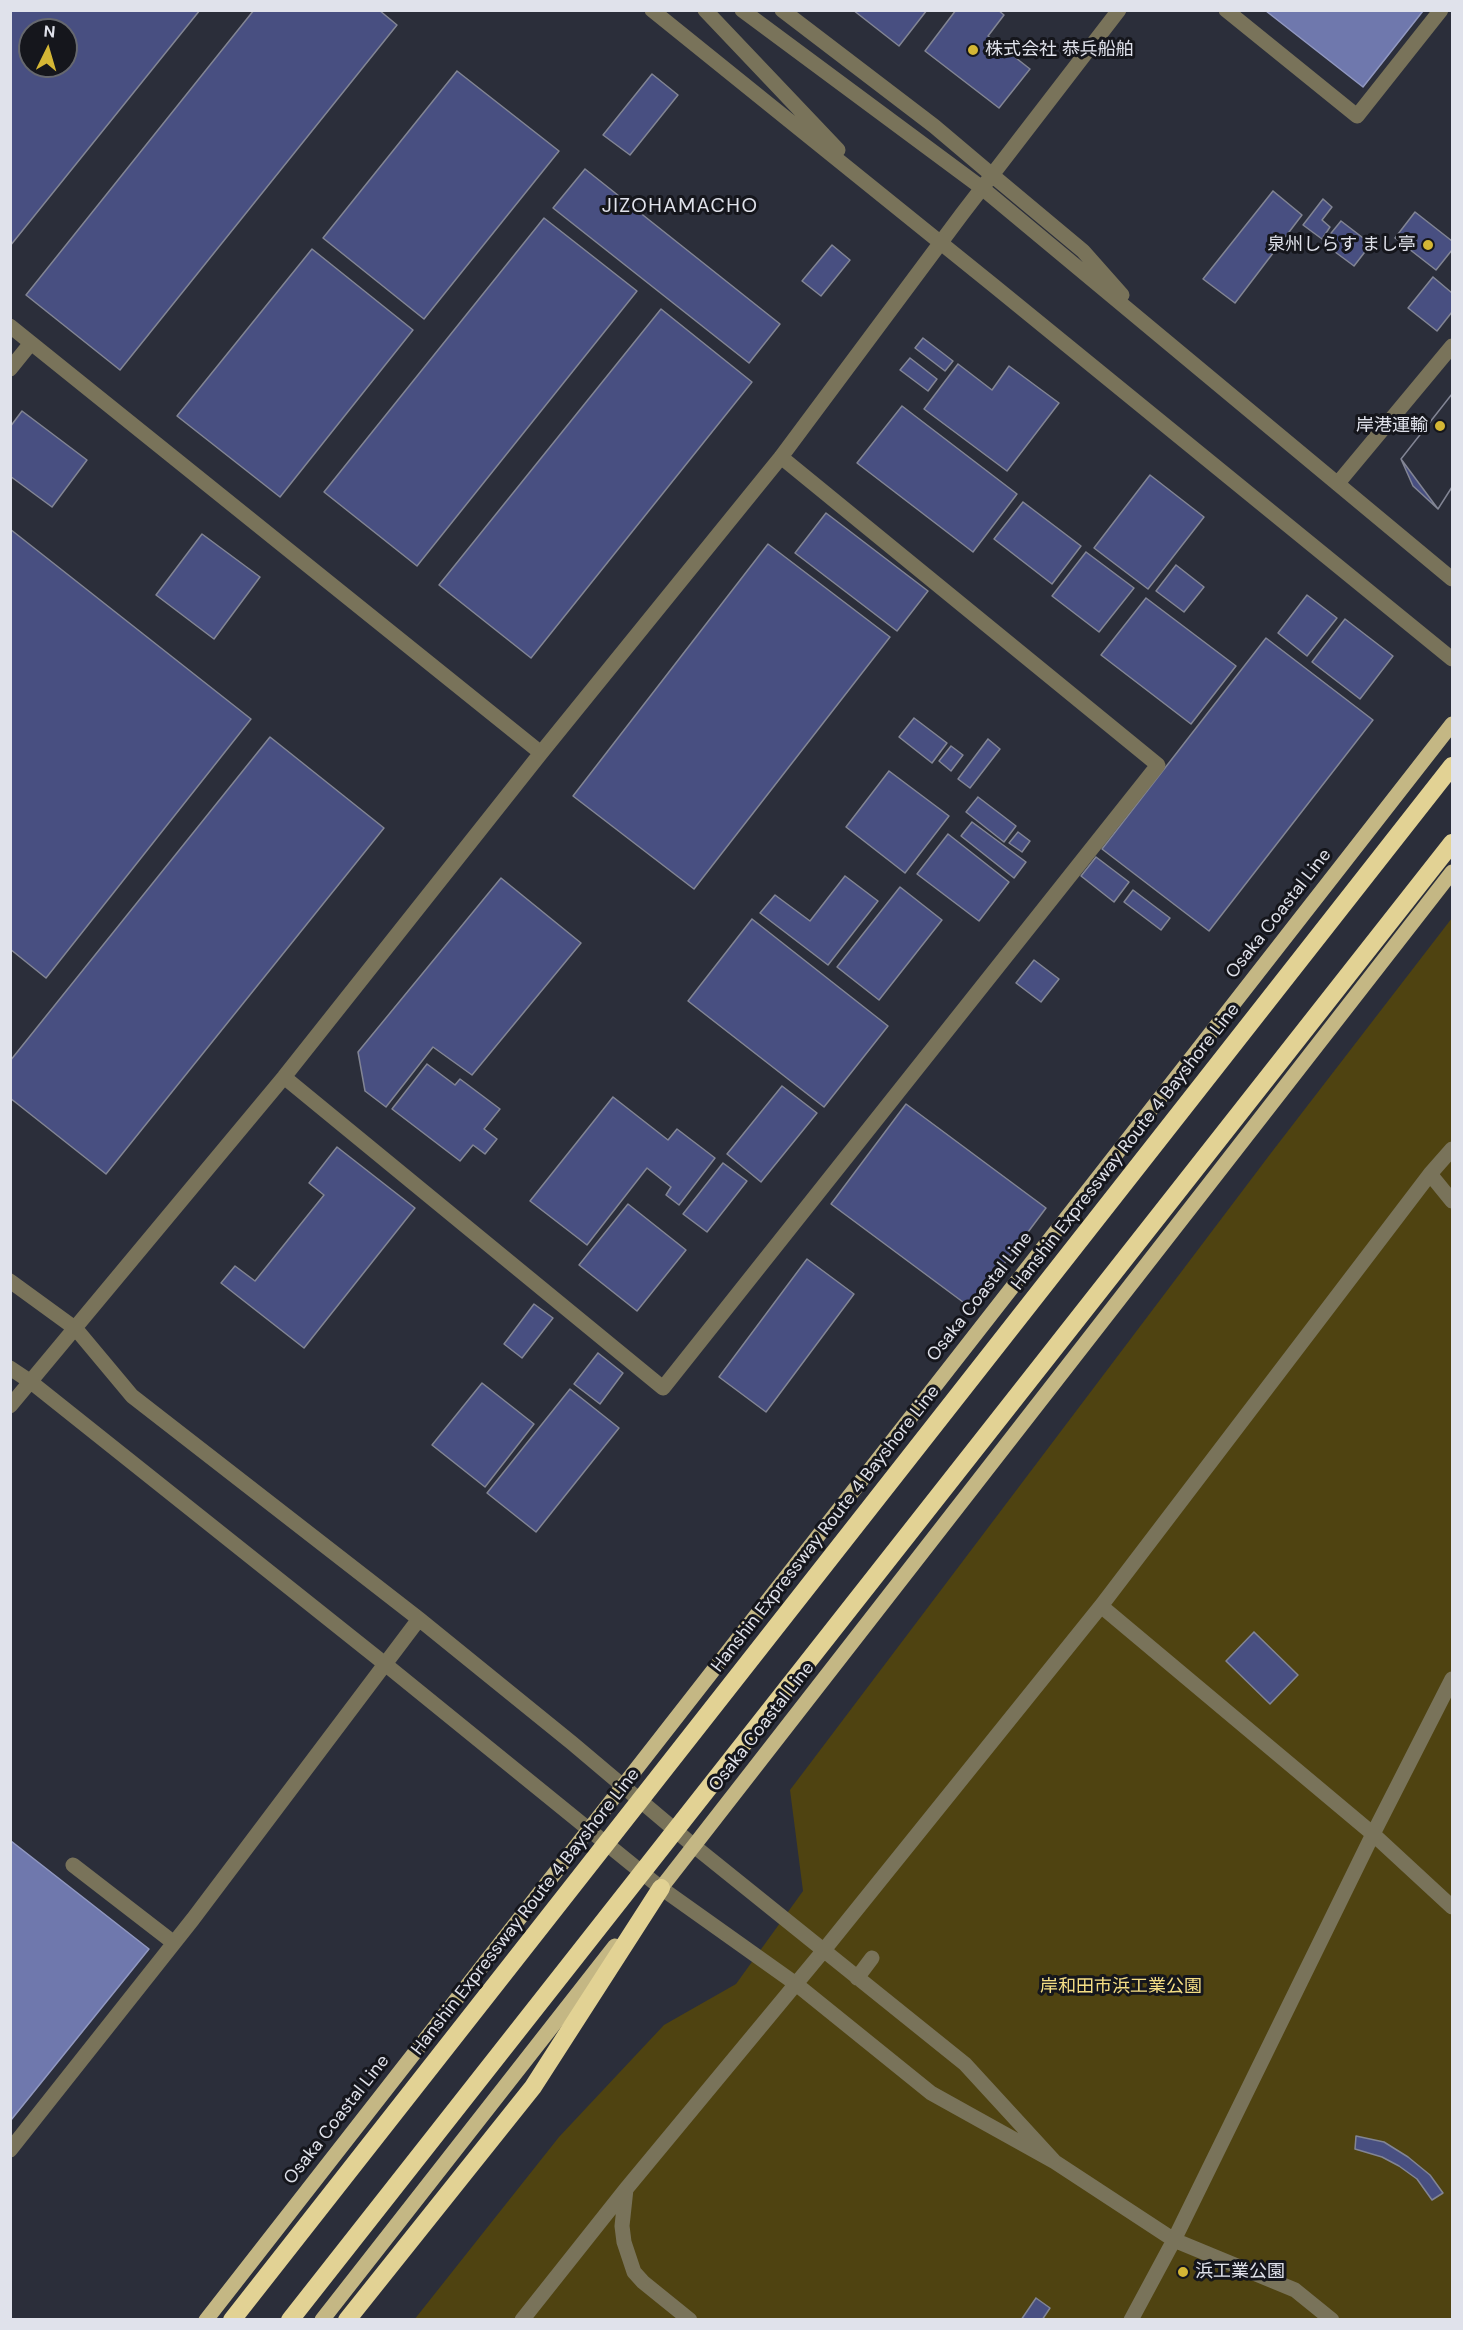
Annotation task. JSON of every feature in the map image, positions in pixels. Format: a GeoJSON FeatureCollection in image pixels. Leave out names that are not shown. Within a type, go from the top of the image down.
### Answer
{"type":"FeatureCollection","features":[{"type":"Feature","properties":{"kind":"highway","name":"Hanshin Expressway Route 4 Bayshore Line"},"geometry":{"type":"LineString","coordinates":[[232,2319],[1452,766]]}},
{"type":"Feature","properties":{"kind":"highway"},"geometry":{"type":"LineString","coordinates":[[290,2319],[1452,843]]}},
{"type":"Feature","properties":{"kind":"highway"},"geometry":{"type":"LineString","coordinates":[[346,2319],[533,2087],[661,1887]]}},
{"type":"Feature","properties":{"kind":"main road","name":"Osaka Coastal Line"},"geometry":{"type":"LineString","coordinates":[[206,2319],[1452,724]]}},
{"type":"Feature","properties":{"kind":"main road","name":"Osaka Coastal Line"},"geometry":{"type":"LineString","coordinates":[[322,2319],[694,1846],[1452,872]]}},
{"type":"Feature","properties":{"kind":"street"},"geometry":{"type":"LineString","coordinates":[[651,10],[1452,659]]}},
{"type":"Feature","properties":{"kind":"street"},"geometry":{"type":"LineString","coordinates":[[705,10],[880,194]]}},
{"type":"Feature","properties":{"kind":"street"},"geometry":{"type":"LineString","coordinates":[[741,10],[982,188],[1452,579]]}},
{"type":"Feature","properties":{"kind":"street"},"geometry":{"type":"LineString","coordinates":[[782,10],[934,126],[1083,251],[1158,335]]}},
{"type":"Feature","properties":{"kind":"street"},"geometry":{"type":"LineString","coordinates":[[10,1406],[284,1077],[541,753],[781,457],[982,188],[1119,10]]}},
{"type":"Feature","properties":{"kind":"street"},"geometry":{"type":"LineString","coordinates":[[1227,10],[1357,116],[1441,10]]}},
{"type":"Feature","properties":{"kind":"street"},"geometry":{"type":"LineString","coordinates":[[10,326],[541,753]]}},
{"type":"Feature","properties":{"kind":"street"},"geometry":{"type":"LineString","coordinates":[[10,369],[31,343]]}},
{"type":"Feature","properties":{"kind":"street"},"geometry":{"type":"LineString","coordinates":[[1338,483],[1452,345]]}},
{"type":"Feature","properties":{"kind":"street"},"geometry":{"type":"LineString","coordinates":[[284,1077],[663,1388],[1158,765],[781,457]]}},
{"type":"Feature","properties":{"kind":"street"},"geometry":{"type":"LineString","coordinates":[[522,2319],[626,2188],[824,1950],[1101,1606],[1430,1174],[1452,1149]]}},
{"type":"Feature","properties":{"kind":"street"},"geometry":{"type":"LineString","coordinates":[[1430,1174],[1452,1201]]}},
{"type":"Feature","properties":{"kind":"street"},"geometry":{"type":"LineString","coordinates":[[10,1281],[76,1329],[132,1395],[419,1619],[694,1846],[965,2064],[1055,2162]]}},
{"type":"Feature","properties":{"kind":"street"},"geometry":{"type":"LineString","coordinates":[[10,1368],[31,1382],[385,1664],[661,1887],[796,1984],[931,2093],[1055,2162],[1174,2240],[1295,2290],[1332,2319]]}},
{"type":"Feature","properties":{"kind":"street"},"geometry":{"type":"LineString","coordinates":[[1101,1606],[1373,1834],[1452,1907]]}},
{"type":"Feature","properties":{"kind":"street"},"geometry":{"type":"LineString","coordinates":[[10,2150],[193,1919],[419,1619]]}},
{"type":"Feature","properties":{"kind":"street"},"geometry":{"type":"LineString","coordinates":[[1131,2319],[1174,2240],[1373,1834],[1452,1679]]}},
{"type":"Feature","properties":{"kind":"street"},"geometry":{"type":"LineString","coordinates":[[73,1865],[174,1942]]}},
{"type":"Feature","properties":{"kind":"street"},"geometry":{"type":"LineString","coordinates":[[857,1978],[872,1958]]}},
{"type":"Feature","properties":{"kind":"street"},"geometry":{"type":"LineString","coordinates":[[626,2188],[622,2226],[624,2242],[634,2272],[643,2282],[690,2319]]}},
{"type":"Feature","properties":{"kind":"green space","name":"岸和田市浜工業公園"},"geometry":{"type":"Polygon","coordinates":[[[1452,918],[1452,2319],[414,2320],[559,2137],[664,2025],[736,1984],[803,1891],[790,1790],[1271,1153],[1452,918]]]}},
{"type":"Feature","properties":{"kind":"water"},"geometry":{"type":"Polygon","coordinates":[[[1266,11],[1423,11],[1363,87],[1266,11]]]}},
{"type":"Feature","properties":{"kind":"water"},"geometry":{"type":"Polygon","coordinates":[[[11,1841],[149,1949],[11,2120],[11,1841]]]}},
{"type":"Feature","properties":{"kind":"building"},"geometry":{"type":"Polygon","coordinates":[[[10,10],[200,10],[10,246],[10,10]]]}},
{"type":"Feature","properties":{"kind":"building"},"geometry":{"type":"Polygon","coordinates":[[[254,10],[379,10],[397,25],[120,370],[26,295],[254,10]]]}},
{"type":"Feature","properties":{"kind":"building"},"geometry":{"type":"Polygon","coordinates":[[[853,10],[927,10],[899,46],[853,10]]]}},
{"type":"Feature","properties":{"kind":"building"},"geometry":{"type":"Polygon","coordinates":[[[956,10],[998,10],[1004,15],[988,36],[1030,69],[999,108],[925,51],[956,10]]]}},
{"type":"Feature","properties":{"kind":"building"},"geometry":{"type":"Polygon","coordinates":[[[457,71],[559,151],[424,319],[323,238],[457,71]]]}},
{"type":"Feature","properties":{"kind":"building"},"geometry":{"type":"Polygon","coordinates":[[[652,74],[678,95],[630,155],[603,135],[652,74]]]}},
{"type":"Feature","properties":{"kind":"building"},"geometry":{"type":"Polygon","coordinates":[[[585,169],[780,324],[749,363],[553,208],[585,169]]]}},
{"type":"Feature","properties":{"kind":"building"},"geometry":{"type":"Polygon","coordinates":[[[1273,191],[1302,215],[1235,303],[1203,279],[1273,191]]]}},
{"type":"Feature","properties":{"kind":"building"},"geometry":{"type":"Polygon","coordinates":[[[1323,199],[1332,207],[1322,220],[1330,227],[1322,239],[1303,225],[1323,199]]]}},
{"type":"Feature","properties":{"kind":"building","name":"泉州しらす まし亭"},"geometry":{"type":"Polygon","coordinates":[[[1415,212],[1452,241],[1452,250],[1436,270],[1395,238],[1415,212]]]}},
{"type":"Feature","properties":{"kind":"building"},"geometry":{"type":"Polygon","coordinates":[[[544,218],[637,291],[417,566],[324,492],[544,218]]]}},
{"type":"Feature","properties":{"kind":"building"},"geometry":{"type":"Polygon","coordinates":[[[1341,221],[1371,244],[1354,266],[1323,243],[1341,221]]]}},
{"type":"Feature","properties":{"kind":"building"},"geometry":{"type":"Polygon","coordinates":[[[832,245],[850,260],[821,296],[802,281],[832,245]]]}},
{"type":"Feature","properties":{"kind":"building"},"geometry":{"type":"Polygon","coordinates":[[[312,249],[413,330],[280,497],[177,416],[312,249]]]}},
{"type":"Feature","properties":{"kind":"building"},"geometry":{"type":"Polygon","coordinates":[[[1433,277],[1452,293],[1452,312],[1437,331],[1408,308],[1433,277]]]}},
{"type":"Feature","properties":{"kind":"building"},"geometry":{"type":"Polygon","coordinates":[[[661,309],[752,382],[531,658],[439,585],[661,309]]]}},
{"type":"Feature","properties":{"kind":"building"},"geometry":{"type":"Polygon","coordinates":[[[923,338],[953,361],[945,371],[915,348],[923,338]]]}},
{"type":"Feature","properties":{"kind":"building"},"geometry":{"type":"Polygon","coordinates":[[[910,358],[937,379],[928,391],[900,370],[910,358]]]}},
{"type":"Feature","properties":{"kind":"building"},"geometry":{"type":"Polygon","coordinates":[[[958,364],[992,390],[1009,366],[1059,403],[1007,471],[924,409],[958,364]]]}},
{"type":"Feature","properties":{"kind":"building","name":"岸港運輸"},"geometry":{"type":"Polygon","coordinates":[[[1452,394],[1452,487],[1438,509],[1413,486],[1401,459],[1452,394]]]}},
{"type":"Feature","properties":{"kind":"building","name":"岸港運輸"},"geometry":{"type":"Polygon","coordinates":[[[1452,394],[1452,487],[1438,509],[1401,459],[1452,394]]]}},
{"type":"Feature","properties":{"kind":"building"},"geometry":{"type":"Polygon","coordinates":[[[902,406],[1017,494],[973,552],[857,463],[902,406]]]}},
{"type":"Feature","properties":{"kind":"building"},"geometry":{"type":"Polygon","coordinates":[[[22,411],[87,460],[52,507],[10,476],[10,427],[22,411]]]}},
{"type":"Feature","properties":{"kind":"building"},"geometry":{"type":"Polygon","coordinates":[[[1150,475],[1204,517],[1148,589],[1094,548],[1150,475]]]}},
{"type":"Feature","properties":{"kind":"building"},"geometry":{"type":"Polygon","coordinates":[[[1023,502],[1081,546],[1052,584],[994,539],[1023,502]]]}},
{"type":"Feature","properties":{"kind":"building"},"geometry":{"type":"Polygon","coordinates":[[[826,513],[928,591],[897,631],[795,553],[826,513]]]}},
{"type":"Feature","properties":{"kind":"building"},"geometry":{"type":"Polygon","coordinates":[[[10,529],[251,719],[46,978],[10,949],[10,529]]]}},
{"type":"Feature","properties":{"kind":"building"},"geometry":{"type":"Polygon","coordinates":[[[202,534],[260,577],[214,639],[156,595],[202,534]]]}},
{"type":"Feature","properties":{"kind":"building"},"geometry":{"type":"Polygon","coordinates":[[[768,544],[890,637],[694,889],[573,796],[768,544]]]}},
{"type":"Feature","properties":{"kind":"building"},"geometry":{"type":"Polygon","coordinates":[[[1086,552],[1134,588],[1099,632],[1052,596],[1086,552]]]}},
{"type":"Feature","properties":{"kind":"building"},"geometry":{"type":"Polygon","coordinates":[[[1176,565],[1204,587],[1184,612],[1156,591],[1176,565]]]}},
{"type":"Feature","properties":{"kind":"building"},"geometry":{"type":"Polygon","coordinates":[[[1307,595],[1337,618],[1307,656],[1278,633],[1307,595]]]}},
{"type":"Feature","properties":{"kind":"building"},"geometry":{"type":"Polygon","coordinates":[[[1146,598],[1236,666],[1191,724],[1101,655],[1146,598]]]}},
{"type":"Feature","properties":{"kind":"building"},"geometry":{"type":"Polygon","coordinates":[[[1345,619],[1393,656],[1360,699],[1312,662],[1345,619]]]}},
{"type":"Feature","properties":{"kind":"building"},"geometry":{"type":"Polygon","coordinates":[[[1266,638],[1373,720],[1209,931],[1102,849],[1266,638]]]}},
{"type":"Feature","properties":{"kind":"building"},"geometry":{"type":"Polygon","coordinates":[[[914,718],[947,743],[932,763],[899,737],[914,718]]]}},
{"type":"Feature","properties":{"kind":"building"},"geometry":{"type":"Polygon","coordinates":[[[270,737],[384,828],[106,1174],[10,1098],[10,1061],[270,737]]]}},
{"type":"Feature","properties":{"kind":"building"},"geometry":{"type":"Polygon","coordinates":[[[988,739],[1000,749],[970,788],[958,779],[988,739]]]}},
{"type":"Feature","properties":{"kind":"building"},"geometry":{"type":"Polygon","coordinates":[[[951,746],[963,755],[951,771],[939,761],[951,746]]]}},
{"type":"Feature","properties":{"kind":"building"},"geometry":{"type":"Polygon","coordinates":[[[889,771],[949,816],[905,873],[846,827],[889,771]]]}},
{"type":"Feature","properties":{"kind":"building"},"geometry":{"type":"Polygon","coordinates":[[[978,797],[1016,826],[1004,842],[966,812],[978,797]]]}},
{"type":"Feature","properties":{"kind":"building"},"geometry":{"type":"Polygon","coordinates":[[[972,822],[1026,862],[1014,878],[961,836],[972,822]]]}},
{"type":"Feature","properties":{"kind":"building"},"geometry":{"type":"Polygon","coordinates":[[[1018,832],[1030,841],[1022,852],[1009,843],[1018,832]]]}},
{"type":"Feature","properties":{"kind":"building"},"geometry":{"type":"Polygon","coordinates":[[[948,834],[1009,882],[979,921],[917,874],[948,834]]]}},
{"type":"Feature","properties":{"kind":"building"},"geometry":{"type":"Polygon","coordinates":[[[1096,857],[1129,882],[1114,902],[1081,876],[1096,857]]]}},
{"type":"Feature","properties":{"kind":"building"},"geometry":{"type":"Polygon","coordinates":[[[845,876],[878,901],[828,965],[760,913],[775,895],[810,921],[845,876]]]}},
{"type":"Feature","properties":{"kind":"building"},"geometry":{"type":"Polygon","coordinates":[[[501,878],[581,943],[472,1075],[433,1047],[386,1107],[365,1091],[358,1052],[501,878]]]}},
{"type":"Feature","properties":{"kind":"building"},"geometry":{"type":"Polygon","coordinates":[[[900,887],[942,920],[879,1000],[837,967],[900,887]]]}},
{"type":"Feature","properties":{"kind":"building"},"geometry":{"type":"Polygon","coordinates":[[[1133,890],[1170,918],[1161,930],[1124,902],[1133,890]]]}},
{"type":"Feature","properties":{"kind":"building"},"geometry":{"type":"Polygon","coordinates":[[[752,919],[888,1026],[824,1107],[688,1001],[752,919]]]}},
{"type":"Feature","properties":{"kind":"building"},"geometry":{"type":"Polygon","coordinates":[[[1034,960],[1059,979],[1041,1002],[1016,983],[1034,960]]]}},
{"type":"Feature","properties":{"kind":"building"},"geometry":{"type":"Polygon","coordinates":[[[427,1064],[455,1085],[460,1079],[500,1109],[484,1129],[497,1139],[485,1154],[473,1145],[460,1161],[392,1109],[427,1064]]]}},
{"type":"Feature","properties":{"kind":"building"},"geometry":{"type":"Polygon","coordinates":[[[782,1086],[817,1113],[761,1182],[727,1154],[782,1086]]]}},
{"type":"Feature","properties":{"kind":"building"},"geometry":{"type":"Polygon","coordinates":[[[613,1097],[668,1140],[677,1129],[715,1158],[679,1205],[666,1195],[671,1187],[647,1168],[587,1245],[530,1201],[613,1097]]]}},
{"type":"Feature","properties":{"kind":"building"},"geometry":{"type":"Polygon","coordinates":[[[906,1104],[1046,1208],[971,1308],[831,1204],[906,1104]]]}},
{"type":"Feature","properties":{"kind":"building"},"geometry":{"type":"Polygon","coordinates":[[[337,1147],[415,1208],[304,1348],[221,1283],[235,1266],[255,1281],[324,1195],[309,1183],[337,1147]]]}},
{"type":"Feature","properties":{"kind":"building"},"geometry":{"type":"Polygon","coordinates":[[[723,1163],[747,1181],[707,1232],[683,1214],[723,1163]]]}},
{"type":"Feature","properties":{"kind":"building"},"geometry":{"type":"Polygon","coordinates":[[[628,1204],[686,1250],[637,1311],[579,1265],[628,1204]]]}},
{"type":"Feature","properties":{"kind":"building"},"geometry":{"type":"Polygon","coordinates":[[[807,1259],[854,1294],[766,1412],[719,1377],[807,1259]]]}},
{"type":"Feature","properties":{"kind":"building"},"geometry":{"type":"Polygon","coordinates":[[[534,1304],[553,1318],[522,1358],[504,1344],[534,1304]]]}},
{"type":"Feature","properties":{"kind":"building"},"geometry":{"type":"Polygon","coordinates":[[[598,1353],[623,1373],[600,1404],[574,1384],[598,1353]]]}},
{"type":"Feature","properties":{"kind":"building"},"geometry":{"type":"Polygon","coordinates":[[[482,1383],[534,1424],[485,1487],[432,1445],[482,1383]]]}},
{"type":"Feature","properties":{"kind":"building"},"geometry":{"type":"Polygon","coordinates":[[[570,1389],[619,1428],[536,1532],[487,1493],[570,1389]]]}},
{"type":"Feature","properties":{"kind":"building"},"geometry":{"type":"Polygon","coordinates":[[[1254,1632],[1298,1675],[1270,1704],[1226,1661],[1254,1632]]]}},
{"type":"Feature","properties":{"kind":"building"},"geometry":{"type":"Polygon","coordinates":[[[1356,2136],[1384,2142],[1408,2157],[1430,2175],[1443,2193],[1432,2200],[1417,2179],[1399,2166],[1382,2157],[1355,2149],[1356,2136]]]}},
{"type":"Feature","properties":{"kind":"building"},"geometry":{"type":"Polygon","coordinates":[[[1036,2298],[1050,2308],[1042,2320],[1021,2320],[1036,2298]]]}},
{"type":"Feature","properties":{"kind":"place","name":"株式会社 恭兵船舶"},"geometry":{"type":"Point","coordinates":[973,50]}},
{"type":"Feature","properties":{"kind":"place","name":"泉州しらす まし亭"},"geometry":{"type":"Point","coordinates":[1428,245]}},
{"type":"Feature","properties":{"kind":"place","name":"岸港運輸"},"geometry":{"type":"Point","coordinates":[1440,426]}},
{"type":"Feature","properties":{"kind":"place","name":"浜工業公園"},"geometry":{"type":"Point","coordinates":[1183,2272]}},
{"type":"Feature","properties":{"kind":"district","name":"JIZOHAMACHO"},"geometry":{"type":"Point","coordinates":[680,207]}}]}
